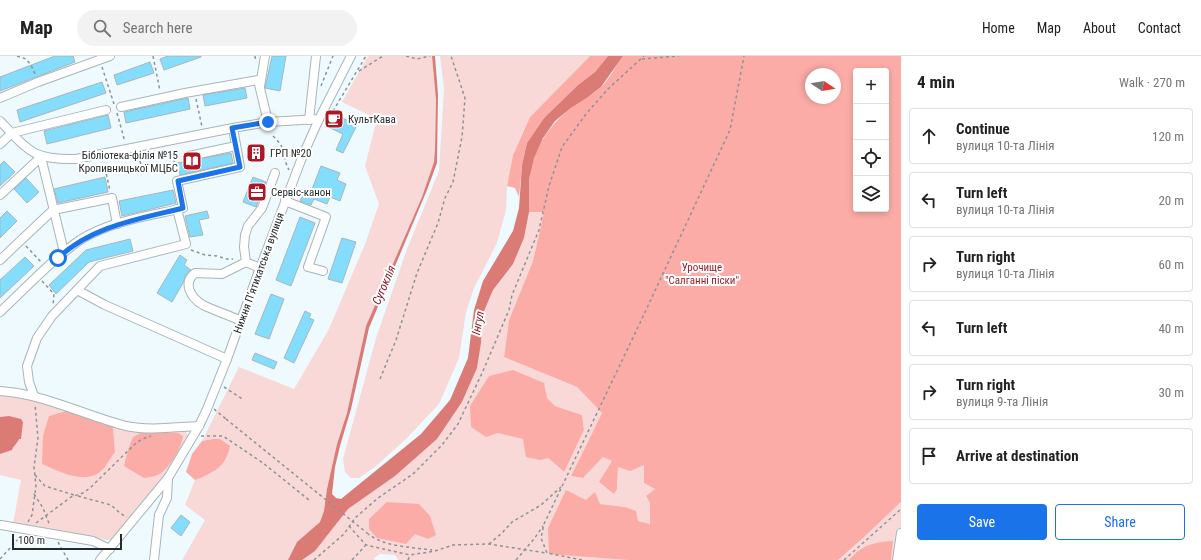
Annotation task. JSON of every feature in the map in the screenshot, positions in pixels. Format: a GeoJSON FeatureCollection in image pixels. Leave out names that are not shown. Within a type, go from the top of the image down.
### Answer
{"type":"FeatureCollection","features":[{"type":"Feature","properties":{"kind":"street"},"geometry":{"type":"LineString","coordinates":[[0,98],[38,82],[110,56]]}},
{"type":"Feature","properties":{"kind":"street"},"geometry":{"type":"LineString","coordinates":[[260,87],[265,56]]}},
{"type":"Feature","properties":{"kind":"street"},"geometry":{"type":"LineString","coordinates":[[309,120],[316,56]]}},
{"type":"Feature","properties":{"kind":"street","name":"Нижня Пʼятихатська вулиця"},"geometry":{"type":"LineString","coordinates":[[100,560],[168,478],[199,426],[227,359],[285,201],[319,120],[351,56]]}},
{"type":"Feature","properties":{"kind":"street"},"geometry":{"type":"LineString","coordinates":[[121,107],[258,80],[268,122]]}},
{"type":"Feature","properties":{"kind":"street"},"geometry":{"type":"LineString","coordinates":[[0,144],[12,133],[106,110]]}},
{"type":"Feature","properties":{"kind":"street"},"geometry":{"type":"LineString","coordinates":[[0,121],[32,153],[40,157],[60,160],[76,159],[127,150],[203,133],[268,122],[319,120]]}},
{"type":"Feature","properties":{"kind":"street"},"geometry":{"type":"LineString","coordinates":[[0,312],[64,252],[82,240],[117,224],[183,208],[178,181],[240,167],[232,128]]}},
{"type":"Feature","properties":{"kind":"street"},"geometry":{"type":"LineString","coordinates":[[189,156],[236,146]]}},
{"type":"Feature","properties":{"kind":"street"},"geometry":{"type":"LineString","coordinates":[[0,195],[40,157]]}},
{"type":"Feature","properties":{"kind":"street"},"geometry":{"type":"LineString","coordinates":[[40,157],[64,252]]}},
{"type":"Feature","properties":{"kind":"street"},"geometry":{"type":"LineString","coordinates":[[246,262],[244,247],[245,235],[248,226],[262,208],[275,173]]}},
{"type":"Feature","properties":{"kind":"street"},"geometry":{"type":"LineString","coordinates":[[0,260],[53,210],[112,198],[117,224]]}},
{"type":"Feature","properties":{"kind":"street"},"geometry":{"type":"LineString","coordinates":[[285,201],[326,217],[308,267],[323,271]]}},
{"type":"Feature","properties":{"kind":"street"},"geometry":{"type":"LineString","coordinates":[[34,396],[29,382],[27,366],[37,338],[52,316],[100,266],[186,244],[177,209]]}},
{"type":"Feature","properties":{"kind":"street"},"geometry":{"type":"LineString","coordinates":[[241,321],[203,305],[193,298],[188,288],[188,282],[191,276],[195,273],[222,274],[246,262],[260,268]]}},
{"type":"Feature","properties":{"kind":"street"},"geometry":{"type":"LineString","coordinates":[[77,290],[105,305],[227,359]]}},
{"type":"Feature","properties":{"kind":"street"},"geometry":{"type":"LineString","coordinates":[[0,391],[34,396],[128,426],[148,429],[199,426]]}},
{"type":"Feature","properties":{"kind":"street"},"geometry":{"type":"LineString","coordinates":[[154,560],[159,515],[167,498],[168,478]]}},
{"type":"Feature","properties":{"kind":"street"},"geometry":{"type":"LineString","coordinates":[[1,525],[93,540],[110,549]]}},
{"type":"Feature","properties":{"kind":"street"},"geometry":{"type":"LineString","coordinates":[[897,560],[901,533]]}},
{"type":"Feature","properties":{"kind":"path"},"geometry":{"type":"LineString","coordinates":[[17,56],[26,59],[31,65],[38,82]]}},
{"type":"Feature","properties":{"kind":"path"},"geometry":{"type":"LineString","coordinates":[[153,56],[159,88]]}},
{"type":"Feature","properties":{"kind":"path"},"geometry":{"type":"LineString","coordinates":[[331,113],[366,56]]}},
{"type":"Feature","properties":{"kind":"path"},"geometry":{"type":"LineString","coordinates":[[358,71],[383,56]]}},
{"type":"Feature","properties":{"kind":"path"},"geometry":{"type":"LineString","coordinates":[[406,56],[417,58],[430,56]]}},
{"type":"Feature","properties":{"kind":"path"},"geometry":{"type":"LineString","coordinates":[[380,379],[396,340],[417,273],[438,223],[445,198],[453,182],[462,137],[466,98],[451,56]]}},
{"type":"Feature","properties":{"kind":"path"},"geometry":{"type":"LineString","coordinates":[[314,560],[344,534],[355,518],[378,498],[413,474],[442,445],[458,424],[506,317],[512,295],[539,230],[549,186],[562,147],[586,114],[608,89],[644,56]]}},
{"type":"Feature","properties":{"kind":"path"},"geometry":{"type":"LineString","coordinates":[[642,59],[680,56]]}},
{"type":"Feature","properties":{"kind":"path"},"geometry":{"type":"LineString","coordinates":[[516,560],[544,524],[730,130],[744,56]]}},
{"type":"Feature","properties":{"kind":"path"},"geometry":{"type":"LineString","coordinates":[[104,73],[127,150]]}},
{"type":"Feature","properties":{"kind":"path"},"geometry":{"type":"LineString","coordinates":[[194,92],[203,133]]}},
{"type":"Feature","properties":{"kind":"path"},"geometry":{"type":"LineString","coordinates":[[273,136],[279,142],[283,150],[285,161],[295,177]]}},
{"type":"Feature","properties":{"kind":"path"},"geometry":{"type":"LineString","coordinates":[[173,154],[178,181]]}},
{"type":"Feature","properties":{"kind":"path"},"geometry":{"type":"LineString","coordinates":[[140,161],[141,166]]}},
{"type":"Feature","properties":{"kind":"path"},"geometry":{"type":"LineString","coordinates":[[105,168],[112,198]]}},
{"type":"Feature","properties":{"kind":"path"},"geometry":{"type":"LineString","coordinates":[[21,241],[47,268]]}},
{"type":"Feature","properties":{"kind":"path"},"geometry":{"type":"LineString","coordinates":[[186,244],[190,250],[205,255],[246,262]]}},
{"type":"Feature","properties":{"kind":"path"},"geometry":{"type":"LineString","coordinates":[[38,276],[54,294],[52,316]]}},
{"type":"Feature","properties":{"kind":"path"},"geometry":{"type":"LineString","coordinates":[[224,387],[244,400]]}},
{"type":"Feature","properties":{"kind":"path"},"geometry":{"type":"LineString","coordinates":[[0,559],[22,535],[32,515],[36,486],[34,467],[38,438],[34,396]]}},
{"type":"Feature","properties":{"kind":"path"},"geometry":{"type":"LineString","coordinates":[[214,409],[373,538],[383,542],[435,551]]}},
{"type":"Feature","properties":{"kind":"path"},"geometry":{"type":"LineString","coordinates":[[25,529],[34,526],[71,497],[83,493],[90,488],[135,444],[142,439],[156,435]]}},
{"type":"Feature","properties":{"kind":"path"},"geometry":{"type":"LineString","coordinates":[[192,440],[201,436],[223,436],[263,463],[309,500]]}},
{"type":"Feature","properties":{"kind":"path"},"geometry":{"type":"LineString","coordinates":[[35,475],[45,486],[111,505],[122,514],[134,520]]}},
{"type":"Feature","properties":{"kind":"path"},"geometry":{"type":"LineString","coordinates":[[489,544],[512,522],[541,505],[561,487]]}},
{"type":"Feature","properties":{"kind":"path"},"geometry":{"type":"LineString","coordinates":[[844,560],[901,509]]}},
{"type":"Feature","properties":{"kind":"path"},"geometry":{"type":"LineString","coordinates":[[544,524],[541,538],[546,553]]}},
{"type":"Feature","properties":{"kind":"path"},"geometry":{"type":"LineString","coordinates":[[350,526],[366,545],[410,555],[435,551],[453,545],[489,544],[582,560]]}},
{"type":"Feature","properties":{"kind":"path"},"geometry":{"type":"LineString","coordinates":[[352,560],[366,545]]}},
{"type":"Feature","properties":{"kind":"path"},"geometry":{"type":"LineString","coordinates":[[408,560],[410,555]]}},
{"type":"Feature","properties":{"kind":"shaded area"},"geometry":{"type":"Polygon","coordinates":[[[368,56],[432,56],[436,100],[434,162],[422,197],[366,326],[347,413],[337,444],[327,489],[324,511],[320,522],[297,542],[288,560],[182,560],[205,520],[185,505],[195,480],[214,472],[213,439],[202,441],[239,367],[294,389],[329,329],[365,244],[379,204],[365,166],[377,119],[342,102],[368,56]]]}},
{"type":"Feature","properties":{"kind":"shaded area"},"geometry":{"type":"Polygon","coordinates":[[[440,56],[590,56],[530,117],[513,155],[507,186],[506,210],[497,243],[474,288],[466,312],[459,358],[439,404],[407,438],[375,467],[359,478],[351,478],[345,472],[343,459],[376,338],[407,249],[439,171],[444,89],[440,56]]]}},
{"type":"Feature","properties":{"kind":"shaded area"},"geometry":{"type":"Polygon","coordinates":[[[529,212],[544,212],[533,261],[509,320],[504,357],[577,387],[602,413],[571,476],[583,478],[603,457],[612,461],[617,489],[618,467],[644,465],[655,490],[646,496],[650,503],[650,524],[638,521],[625,507],[600,504],[587,500],[629,560],[398,560],[395,555],[380,554],[374,558],[375,560],[302,560],[315,551],[348,509],[395,476],[437,439],[462,402],[477,368],[481,343],[482,316],[493,290],[513,264],[524,238],[529,212]],[[547,398],[498,433],[523,439],[548,458],[563,472],[584,430],[582,415],[555,406],[547,398]]]}},
{"type":"Feature","properties":{"kind":"shaded area"},"geometry":{"type":"Polygon","coordinates":[[[0,394],[33,398],[66,411],[49,416],[115,452],[113,426],[128,430],[144,431],[133,437],[178,433],[159,432],[186,431],[188,436],[175,462],[115,538],[108,540],[13,524],[21,480],[0,475],[0,394]]]}},
{"type":"Feature","properties":{"kind":"shaded area"},"geometry":{"type":"Polygon","coordinates":[[[901,502],[901,560],[891,560],[893,541],[854,554],[849,560],[838,560],[863,538],[901,502]]]}},
{"type":"Feature","properties":{"kind":"green space"},"geometry":{"type":"Polygon","coordinates":[[[590,56],[608,56],[595,72],[578,85],[544,118],[527,143],[522,165],[519,197],[515,188],[507,186],[513,155],[530,117],[590,56]]]}},
{"type":"Feature","properties":{"kind":"green space","name":"Урочище \"Салганні піски\""},"geometry":{"type":"Polygon","coordinates":[[[623,56],[901,56],[901,502],[838,560],[629,560],[549,554],[548,528],[566,490],[586,500],[595,492],[600,504],[625,507],[636,511],[638,521],[650,524],[650,503],[646,496],[655,489],[644,483],[644,465],[630,471],[618,467],[617,489],[614,494],[599,482],[612,461],[603,457],[583,478],[571,476],[602,413],[577,387],[504,357],[509,320],[533,261],[544,212],[529,212],[529,178],[534,158],[543,139],[555,123],[570,109],[593,94],[607,81],[623,56]]]}},
{"type":"Feature","properties":{"kind":"green space"},"geometry":{"type":"Polygon","coordinates":[[[513,370],[544,383],[547,398],[555,406],[582,415],[584,430],[564,472],[548,458],[540,460],[526,457],[523,439],[498,433],[486,437],[471,427],[470,406],[489,376],[513,370]]]}},
{"type":"Feature","properties":{"kind":"green space"},"geometry":{"type":"Polygon","coordinates":[[[66,411],[84,415],[113,426],[115,452],[104,468],[97,474],[90,477],[65,474],[42,464],[43,436],[49,416],[66,411]]]}},
{"type":"Feature","properties":{"kind":"green space"},"geometry":{"type":"Polygon","coordinates":[[[144,431],[178,433],[183,436],[177,453],[166,469],[155,476],[144,478],[124,466],[133,437],[144,431]]]}},
{"type":"Feature","properties":{"kind":"green space"},"geometry":{"type":"Polygon","coordinates":[[[220,439],[230,446],[228,453],[218,468],[208,475],[195,480],[186,472],[192,454],[202,441],[220,439]]]}},
{"type":"Feature","properties":{"kind":"green space"},"geometry":{"type":"Polygon","coordinates":[[[387,502],[419,504],[430,516],[436,535],[428,539],[415,534],[406,544],[377,538],[369,529],[369,519],[387,502]]]}},
{"type":"Feature","properties":{"kind":"green space"},"geometry":{"type":"Polygon","coordinates":[[[893,541],[891,560],[849,560],[858,551],[869,545],[893,541]]]}},
{"type":"Feature","properties":{"kind":"water"},"geometry":{"type":"Polygon","coordinates":[[[432,56],[435,56],[438,95],[437,163],[369,328],[351,409],[335,467],[332,494],[336,498],[341,499],[421,434],[450,400],[468,358],[474,310],[483,281],[513,231],[519,208],[522,165],[527,143],[544,118],[578,85],[595,72],[608,56],[623,56],[601,87],[555,121],[543,138],[534,158],[529,179],[529,212],[524,238],[513,264],[493,290],[482,316],[481,343],[477,368],[462,402],[437,439],[395,476],[348,509],[315,551],[302,560],[288,560],[297,542],[320,522],[324,511],[327,489],[337,444],[347,413],[366,326],[422,197],[434,162],[436,100],[432,56]]]}},
{"type":"Feature","properties":{"kind":"water"},"geometry":{"type":"Polygon","coordinates":[[[9,416],[21,419],[23,422],[21,439],[19,439],[12,450],[0,454],[0,417],[9,416]]]}},
{"type":"Feature","properties":{"kind":"building"},"geometry":{"type":"Polygon","coordinates":[[[55,56],[73,56],[75,62],[0,91],[0,77],[55,56]]]}},
{"type":"Feature","properties":{"kind":"building"},"geometry":{"type":"Polygon","coordinates":[[[168,56],[201,57],[164,70],[160,59],[168,56]]]}},
{"type":"Feature","properties":{"kind":"building"},"geometry":{"type":"Polygon","coordinates":[[[272,56],[286,56],[280,91],[265,88],[272,56]]]}},
{"type":"Feature","properties":{"kind":"building"},"geometry":{"type":"Polygon","coordinates":[[[150,62],[154,73],[117,85],[114,75],[150,62]]]}},
{"type":"Feature","properties":{"kind":"building"},"geometry":{"type":"Polygon","coordinates":[[[102,82],[106,93],[20,122],[17,110],[102,82]]]}},
{"type":"Feature","properties":{"kind":"building"},"geometry":{"type":"Polygon","coordinates":[[[245,88],[247,98],[205,106],[203,95],[245,88]]]}},
{"type":"Feature","properties":{"kind":"building"},"geometry":{"type":"Polygon","coordinates":[[[188,98],[190,109],[126,123],[124,112],[188,98]]]}},
{"type":"Feature","properties":{"kind":"building"},"geometry":{"type":"Polygon","coordinates":[[[334,114],[357,125],[343,153],[336,150],[343,134],[328,127],[334,114]]]}},
{"type":"Feature","properties":{"kind":"building"},"geometry":{"type":"Polygon","coordinates":[[[108,115],[111,128],[47,144],[44,131],[108,115]]]}},
{"type":"Feature","properties":{"kind":"building"},"geometry":{"type":"Polygon","coordinates":[[[231,153],[233,163],[180,175],[177,163],[231,153]]]}},
{"type":"Feature","properties":{"kind":"building"},"geometry":{"type":"Polygon","coordinates":[[[4,161],[15,172],[0,186],[0,165],[4,161]]]}},
{"type":"Feature","properties":{"kind":"building"},"geometry":{"type":"Polygon","coordinates":[[[321,166],[340,173],[337,180],[346,184],[340,201],[330,197],[327,204],[314,199],[311,205],[300,201],[303,195],[309,197],[321,166]]]}},
{"type":"Feature","properties":{"kind":"building"},"geometry":{"type":"Polygon","coordinates":[[[105,177],[108,192],[58,203],[54,189],[105,177]]]}},
{"type":"Feature","properties":{"kind":"building"},"geometry":{"type":"Polygon","coordinates":[[[253,177],[266,182],[256,207],[243,202],[253,177]]]}},
{"type":"Feature","properties":{"kind":"building"},"geometry":{"type":"Polygon","coordinates":[[[26,178],[39,192],[27,203],[14,189],[26,178]]]}},
{"type":"Feature","properties":{"kind":"building"},"geometry":{"type":"Polygon","coordinates":[[[173,190],[176,203],[122,216],[119,201],[173,190]]]}},
{"type":"Feature","properties":{"kind":"building"},"geometry":{"type":"Polygon","coordinates":[[[7,211],[17,221],[0,238],[0,218],[7,211]]]}},
{"type":"Feature","properties":{"kind":"building"},"geometry":{"type":"Polygon","coordinates":[[[207,211],[209,218],[199,220],[203,235],[190,237],[185,216],[207,211]]]}},
{"type":"Feature","properties":{"kind":"building"},"geometry":{"type":"Polygon","coordinates":[[[300,217],[315,223],[291,286],[276,280],[300,217]]]}},
{"type":"Feature","properties":{"kind":"building"},"geometry":{"type":"Polygon","coordinates":[[[342,238],[356,242],[342,283],[328,279],[342,238]]]}},
{"type":"Feature","properties":{"kind":"building"},"geometry":{"type":"Polygon","coordinates":[[[130,239],[133,251],[89,262],[56,294],[49,285],[86,250],[130,239]]]}},
{"type":"Feature","properties":{"kind":"building"},"geometry":{"type":"Polygon","coordinates":[[[180,255],[187,260],[184,265],[191,270],[186,274],[183,283],[172,302],[157,293],[180,255]]]}},
{"type":"Feature","properties":{"kind":"building"},"geometry":{"type":"Polygon","coordinates":[[[25,257],[34,266],[0,298],[0,280],[25,257]]]}},
{"type":"Feature","properties":{"kind":"building"},"geometry":{"type":"Polygon","coordinates":[[[271,294],[284,299],[269,339],[255,334],[271,294]]]}},
{"type":"Feature","properties":{"kind":"building"},"geometry":{"type":"Polygon","coordinates":[[[305,311],[311,314],[309,318],[314,320],[294,363],[284,358],[305,311]]]}},
{"type":"Feature","properties":{"kind":"building"},"geometry":{"type":"Polygon","coordinates":[[[255,353],[277,362],[274,369],[252,360],[255,353]]]}},
{"type":"Feature","properties":{"kind":"building"},"geometry":{"type":"Polygon","coordinates":[[[181,515],[190,522],[181,536],[171,528],[181,515]]]}},
{"type":"Feature","properties":{"kind":"place","name":"КультКава"},"geometry":{"type":"Point","coordinates":[334,119]}},
{"type":"Feature","properties":{"kind":"place","name":"ГРП №20"},"geometry":{"type":"Point","coordinates":[256,153]}},
{"type":"Feature","properties":{"kind":"place","name":"Бібліотека-філія №15 Кропивницької МЦБС"},"geometry":{"type":"Point","coordinates":[192,161]}},
{"type":"Feature","properties":{"kind":"place","name":"Сервіс-канон"},"geometry":{"type":"Point","coordinates":[257,192]}},
{"type":"Feature","properties":{"kind":"route"},"geometry":{"type":"LineString","coordinates":[[58,258],[82,240],[113,226],[183,208],[178,181],[240,167],[232,128],[268,122]]}},
{"type":"Feature","properties":{"kind":"water label","name":"Сугоклія"},"geometry":{"type":"Point","coordinates":[384,285]}},
{"type":"Feature","properties":{"kind":"water label","name":"Інгул"},"geometry":{"type":"Point","coordinates":[478,323]}}]}
